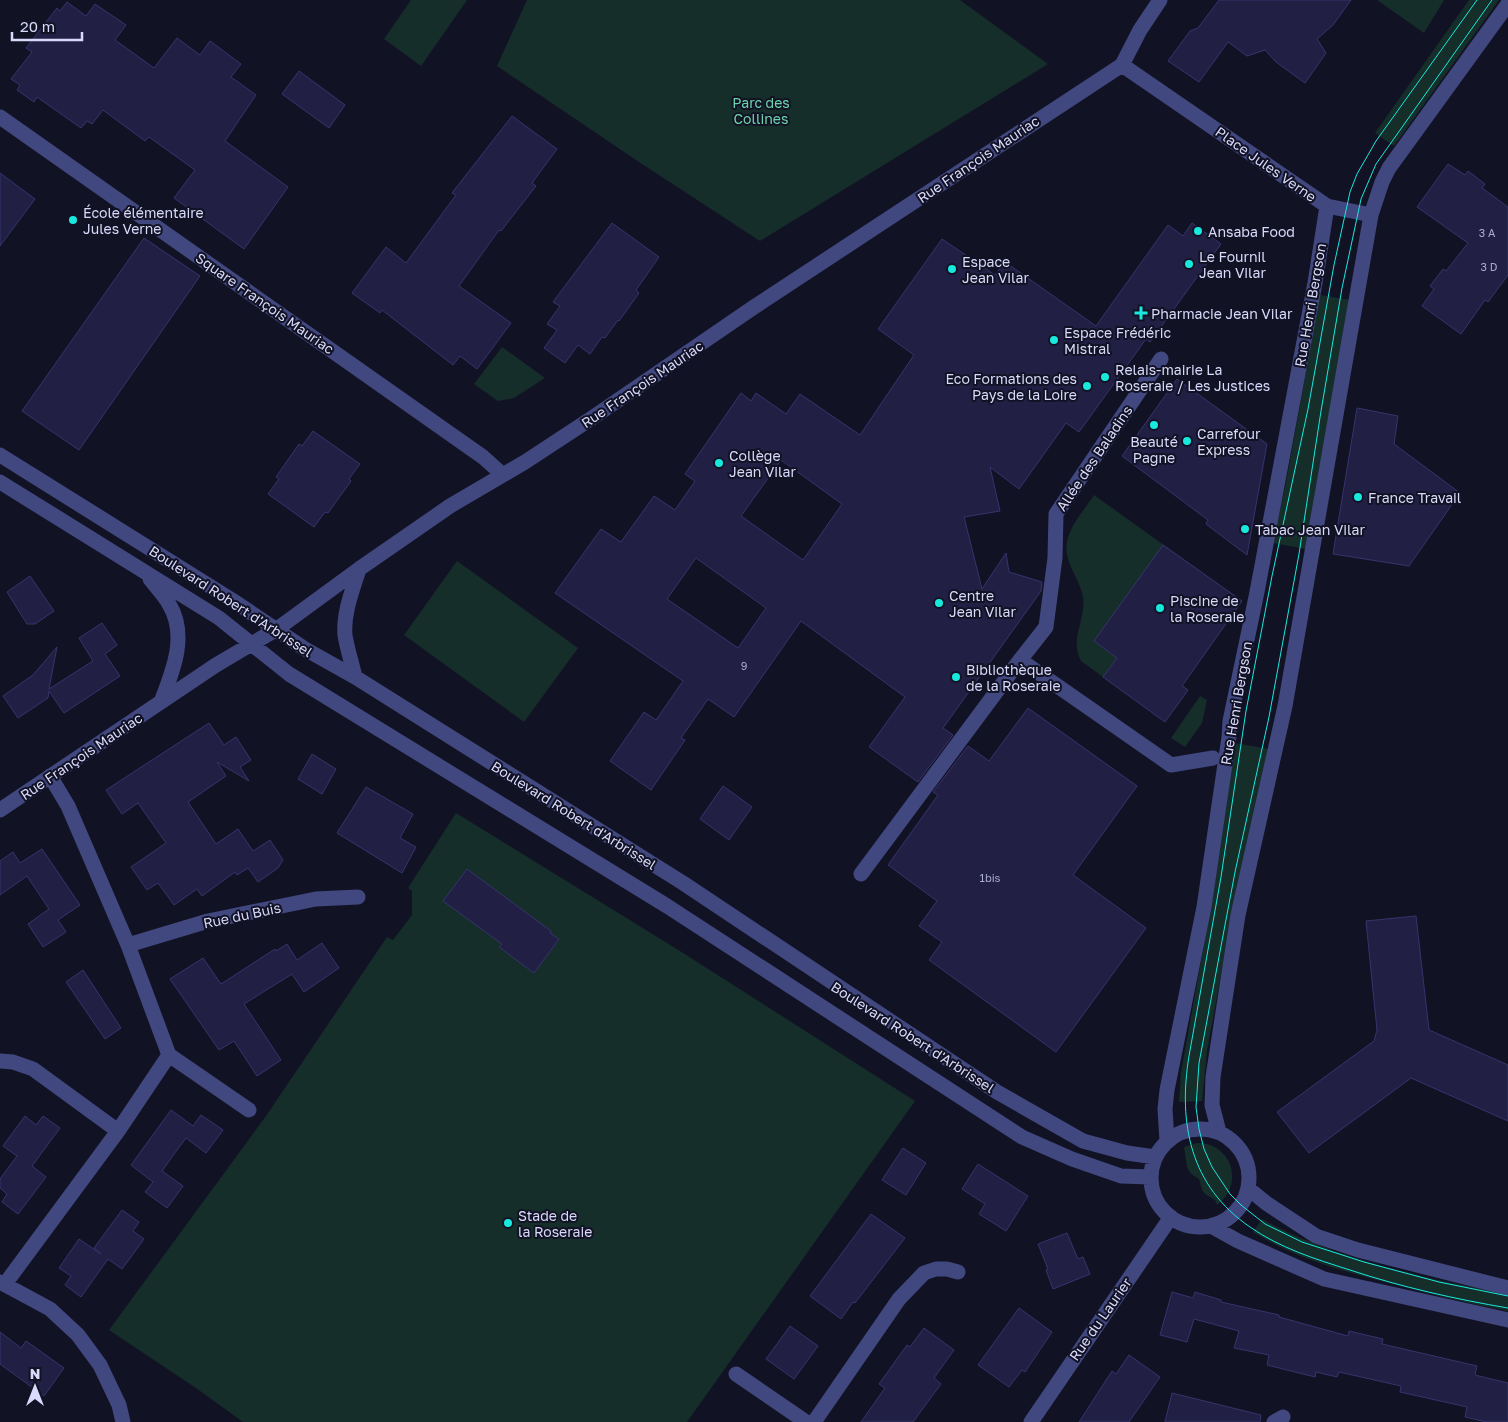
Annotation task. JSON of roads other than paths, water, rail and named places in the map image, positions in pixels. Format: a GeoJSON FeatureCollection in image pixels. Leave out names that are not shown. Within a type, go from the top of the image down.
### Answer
{"type":"FeatureCollection","features":[{"type":"Feature","properties":{"kind":"street"},"geometry":{"type":"LineString","coordinates":[[1122,65],[1140,30],[1160,0]]}},
{"type":"Feature","properties":{"kind":"street"},"geometry":{"type":"LineString","coordinates":[[1219,1132],[1212,1105],[1213,1077],[1238,915],[1285,706],[1371,215],[1382,182],[1389,168],[1508,4]]}},
{"type":"Feature","properties":{"kind":"street","name":"Place Jules Verne"},"geometry":{"type":"LineString","coordinates":[[1122,65],[1327,206],[1371,215]]}},
{"type":"Feature","properties":{"kind":"street","name":"Rue François Mauriac"},"geometry":{"type":"LineString","coordinates":[[0,810],[216,665],[277,629],[450,506],[502,476],[592,418],[762,301],[1122,65]]}},
{"type":"Feature","properties":{"kind":"street","name":"Square François Mauriac"},"geometry":{"type":"LineString","coordinates":[[0,117],[483,458],[502,476]]}},
{"type":"Feature","properties":{"kind":"street","name":"Rue Henri Bergson"},"geometry":{"type":"LineString","coordinates":[[1167,1141],[1165,1109],[1167,1090],[1204,907],[1230,721],[1257,592],[1315,283],[1327,206]]}},
{"type":"Feature","properties":{"kind":"street","name":"Allée des Baladins"},"geometry":{"type":"LineString","coordinates":[[861,874],[1020,660],[1046,628],[1055,558],[1056,514],[1161,359]]}},
{"type":"Feature","properties":{"kind":"street","name":"Boulevard Robert d'Arbrissel"},"geometry":{"type":"LineString","coordinates":[[0,455],[683,883],[997,1092],[1083,1140],[1126,1153],[1155,1156]]}},
{"type":"Feature","properties":{"kind":"street","name":"Boulevard Robert d'Arbrissel"},"geometry":{"type":"LineString","coordinates":[[0,482],[220,618],[289,674],[674,911],[1022,1137],[1072,1159],[1121,1176],[1151,1177]]}},
{"type":"Feature","properties":{"kind":"street"},"geometry":{"type":"LineString","coordinates":[[355,678],[345,634],[346,619],[359,569]]}},
{"type":"Feature","properties":{"kind":"street"},"geometry":{"type":"LineString","coordinates":[[146,573],[170,605],[178,627],[178,647],[172,673],[161,702]]}},
{"type":"Feature","properties":{"kind":"street"},"geometry":{"type":"LineString","coordinates":[[1020,660],[1171,765],[1214,758]]}},
{"type":"Feature","properties":{"kind":"street"},"geometry":{"type":"LineString","coordinates":[[50,776],[68,806],[128,945],[169,1055],[249,1110]]}},
{"type":"Feature","properties":{"kind":"street","name":"Rue du Buis"},"geometry":{"type":"LineString","coordinates":[[128,945],[208,921],[316,899],[358,898]]}},
{"type":"Feature","properties":{"kind":"street"},"geometry":{"type":"LineString","coordinates":[[123,1422],[119,1405],[100,1365],[78,1335],[50,1308],[2,1283],[118,1131],[169,1055]]}},
{"type":"Feature","properties":{"kind":"street"},"geometry":{"type":"LineString","coordinates":[[0,1061],[13,1062],[33,1069],[118,1131]]}},
{"type":"Feature","properties":{"kind":"street"},"geometry":{"type":"LineString","coordinates":[[1206,1129],[1219,1132],[1232,1140],[1242,1151],[1250,1179],[1249,1189],[1243,1202],[1225,1220],[1211,1226],[1197,1227],[1183,1224],[1170,1217],[1160,1206],[1153,1192],[1151,1177],[1155,1156],[1167,1141],[1187,1130],[1206,1129]]}},
{"type":"Feature","properties":{"kind":"street"},"geometry":{"type":"LineString","coordinates":[[1249,1189],[1266,1203],[1316,1236],[1358,1250],[1508,1288]]}},
{"type":"Feature","properties":{"kind":"street","name":"Rue du Laurier"},"geometry":{"type":"LineString","coordinates":[[1030,1422],[1170,1217]]}},
{"type":"Feature","properties":{"kind":"street"},"geometry":{"type":"LineString","coordinates":[[1211,1226],[1238,1241],[1324,1279],[1508,1320]]}},
{"type":"Feature","properties":{"kind":"street"},"geometry":{"type":"LineString","coordinates":[[814,1422],[899,1299],[924,1273],[936,1269],[958,1272]]}},
{"type":"Feature","properties":{"kind":"street"},"geometry":{"type":"LineString","coordinates":[[736,1374],[806,1422]]}},
{"type":"Feature","properties":{"kind":"tram line"},"geometry":{"type":"LineString","coordinates":[[1477,0],[1376,141],[1357,174],[1350,192],[1246,711],[1221,877],[1189,1056],[1185,1105],[1193,1151],[1201,1173],[1230,1211],[1261,1234],[1273,1241],[1324,1262],[1389,1282],[1468,1301],[1508,1308]]}},
{"type":"Feature","properties":{"kind":"tram line"},"geometry":{"type":"LineString","coordinates":[[1492,0],[1376,164],[1361,199],[1342,288],[1299,554],[1269,717],[1235,872],[1199,1063],[1196,1107],[1204,1149],[1212,1167],[1230,1194],[1265,1224],[1302,1242],[1364,1262],[1439,1282],[1508,1296]]}},
{"type":"Feature","properties":{"kind":"place","name":"École élémentaire Jules Verne"},"geometry":{"type":"Point","coordinates":[73,220]}},
{"type":"Feature","properties":{"kind":"place","name":"Ansaba Food"},"geometry":{"type":"Point","coordinates":[1198,231]}},
{"type":"Feature","properties":{"kind":"place","name":"Le Fournil Jean Vilar"},"geometry":{"type":"Point","coordinates":[1189,264]}},
{"type":"Feature","properties":{"kind":"place","name":"Espace Jean Vilar"},"geometry":{"type":"Point","coordinates":[952,269]}},
{"type":"Feature","properties":{"kind":"place","name":"Pharmacie Jean Vilar"},"geometry":{"type":"Point","coordinates":[1141,313]}},
{"type":"Feature","properties":{"kind":"place","name":"Espace Frédéric Mistral"},"geometry":{"type":"Point","coordinates":[1054,340]}},
{"type":"Feature","properties":{"kind":"place","name":"Relais-mairie La Roseraie / Les Justices"},"geometry":{"type":"Point","coordinates":[1105,377]}},
{"type":"Feature","properties":{"kind":"place","name":"Eco Formations des Pays de la Loire"},"geometry":{"type":"Point","coordinates":[1087,386]}},
{"type":"Feature","properties":{"kind":"place","name":"Beauté Pagne"},"geometry":{"type":"Point","coordinates":[1154,425]}},
{"type":"Feature","properties":{"kind":"place","name":"Carrefour Express"},"geometry":{"type":"Point","coordinates":[1187,441]}},
{"type":"Feature","properties":{"kind":"place","name":"Collège Jean Vilar"},"geometry":{"type":"Point","coordinates":[719,463]}},
{"type":"Feature","properties":{"kind":"place","name":"France Travail"},"geometry":{"type":"Point","coordinates":[1358,497]}},
{"type":"Feature","properties":{"kind":"place","name":"Tabac Jean Vilar"},"geometry":{"type":"Point","coordinates":[1245,529]}},
{"type":"Feature","properties":{"kind":"place","name":"Centre Jean Vilar"},"geometry":{"type":"Point","coordinates":[939,603]}},
{"type":"Feature","properties":{"kind":"place","name":"Piscine de la Roseraie"},"geometry":{"type":"Point","coordinates":[1160,608]}},
{"type":"Feature","properties":{"kind":"place","name":"Bibliothèque de la Roseraie"},"geometry":{"type":"Point","coordinates":[956,677]}},
{"type":"Feature","properties":{"kind":"place","name":"Stade de la Roseraie"},"geometry":{"type":"Point","coordinates":[508,1223]}},
{"type":"Feature","properties":{"kind":"park label","name":"Parc des Collines"},"geometry":{"type":"Point","coordinates":[761,110]}}]}
